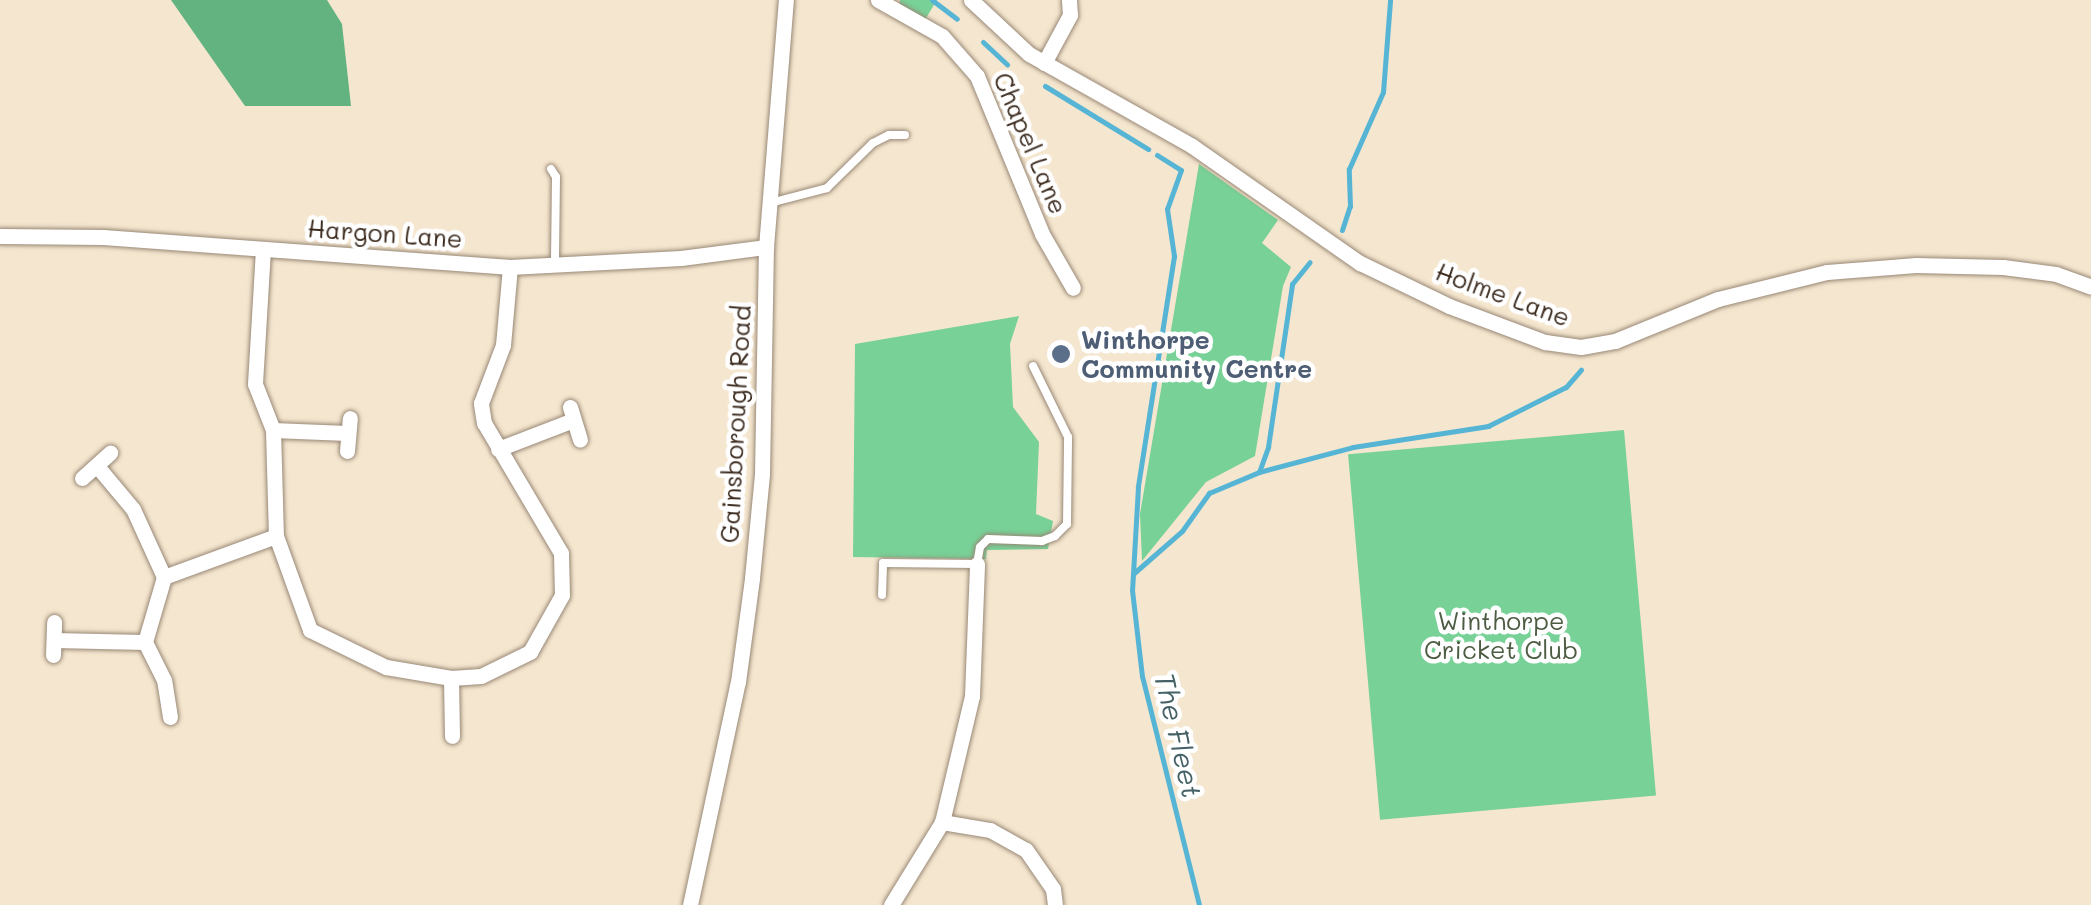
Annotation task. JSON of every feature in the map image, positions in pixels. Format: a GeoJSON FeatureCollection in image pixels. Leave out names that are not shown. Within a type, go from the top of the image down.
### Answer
{"type":"FeatureCollection","features":[{"type":"Feature","properties":{"kind":"street","name":"Gainsborough Road"},"geometry":{"type":"LineString","coordinates":[[690,905],[738,682],[752,578],[762,474],[766,247],[786,0]]}},
{"type":"Feature","properties":{"kind":"street","name":"Chapel Lane"},"geometry":{"type":"LineString","coordinates":[[878,0],[942,36],[977,76],[1042,234],[1073,288]]}},
{"type":"Feature","properties":{"kind":"street","name":"Holme Lane"},"geometry":{"type":"LineString","coordinates":[[971,0],[1044,63],[1192,146],[1360,263],[1449,306],[1545,342],[1580,347],[1615,340],[1718,299],[1827,272],[1916,265],[2003,267],[2056,274],[2091,287]]}},
{"type":"Feature","properties":{"kind":"street"},"geometry":{"type":"LineString","coordinates":[[1044,63],[1070,14],[1069,0]]}},
{"type":"Feature","properties":{"kind":"street","name":"Hargon Lane"},"geometry":{"type":"LineString","coordinates":[[0,236],[103,237],[510,267],[766,247]]}},
{"type":"Feature","properties":{"kind":"street"},"geometry":{"type":"LineString","coordinates":[[263,249],[255,384],[273,430],[276,536],[310,630],[386,667],[451,678],[481,676],[530,652],[562,595],[561,554],[484,423],[481,403],[503,345],[510,267]]}},
{"type":"Feature","properties":{"kind":"street"},"geometry":{"type":"LineString","coordinates":[[498,449],[572,414],[580,439]]}},
{"type":"Feature","properties":{"kind":"street"},"geometry":{"type":"LineString","coordinates":[[273,430],[348,426],[347,451]]}},
{"type":"Feature","properties":{"kind":"street"},"geometry":{"type":"LineString","coordinates":[[82,478],[110,453]]}},
{"type":"Feature","properties":{"kind":"street"},"geometry":{"type":"LineString","coordinates":[[97,466],[133,509],[164,576],[145,642],[164,680],[170,718]]}},
{"type":"Feature","properties":{"kind":"street"},"geometry":{"type":"LineString","coordinates":[[164,576],[276,536]]}},
{"type":"Feature","properties":{"kind":"street"},"geometry":{"type":"LineString","coordinates":[[891,905],[942,822],[972,696],[977,564]]}},
{"type":"Feature","properties":{"kind":"street"},"geometry":{"type":"LineString","coordinates":[[54,622],[54,648],[145,642]]}},
{"type":"Feature","properties":{"kind":"street"},"geometry":{"type":"LineString","coordinates":[[451,678],[452,736]]}},
{"type":"Feature","properties":{"kind":"street"},"geometry":{"type":"LineString","coordinates":[[942,822],[990,830],[1026,850],[1052,889],[1055,905]]}},
{"type":"Feature","properties":{"kind":"lane"},"geometry":{"type":"LineString","coordinates":[[770,203],[827,188],[866,148],[889,135],[905,135]]}},
{"type":"Feature","properties":{"kind":"lane"},"geometry":{"type":"LineString","coordinates":[[551,169],[556,178],[555,265]]}},
{"type":"Feature","properties":{"kind":"lane"},"geometry":{"type":"LineString","coordinates":[[882,595],[884,563],[977,564],[980,547],[988,539],[1042,542],[1056,536],[1066,524],[1068,437],[1033,366]]}},
{"type":"Feature","properties":{"kind":"green space"},"geometry":{"type":"Polygon","coordinates":[[[171,0],[327,0],[342,24],[351,106],[245,106],[171,0]]]}},
{"type":"Feature","properties":{"kind":"green space"},"geometry":{"type":"Polygon","coordinates":[[[900,0],[937,0],[923,23],[899,9],[900,0]]]}},
{"type":"Feature","properties":{"kind":"green space"},"geometry":{"type":"Polygon","coordinates":[[[1199,164],[1278,220],[1262,243],[1291,267],[1283,286],[1255,456],[1206,482],[1142,561],[1140,514],[1199,164]]]}},
{"type":"Feature","properties":{"kind":"green space"},"geometry":{"type":"Polygon","coordinates":[[[1019,316],[1010,344],[1013,407],[1039,442],[1036,514],[1053,521],[1048,549],[987,550],[986,559],[853,557],[855,344],[1019,316]]]}},
{"type":"Feature","properties":{"kind":"green space","name":"Winthorpe Cricket Club"},"geometry":{"type":"Polygon","coordinates":[[[1624,430],[1656,796],[1380,820],[1348,454],[1624,430]]]}},
{"type":"Feature","properties":{"kind":"waterway"},"geometry":{"type":"LineString","coordinates":[[932,0],[957,19]]}},
{"type":"Feature","properties":{"kind":"waterway"},"geometry":{"type":"LineString","coordinates":[[1342,230],[1350,206],[1349,169],[1383,92],[1390,0]]}},
{"type":"Feature","properties":{"kind":"waterway"},"geometry":{"type":"LineString","coordinates":[[983,42],[1007,64]]}},
{"type":"Feature","properties":{"kind":"waterway"},"geometry":{"type":"LineString","coordinates":[[1045,86],[1148,149]]}},
{"type":"Feature","properties":{"kind":"waterway","name":"The Fleet"},"geometry":{"type":"LineString","coordinates":[[1157,155],[1181,170],[1167,209],[1174,256],[1138,487],[1132,590],[1142,676],[1199,905]]}},
{"type":"Feature","properties":{"kind":"waterway"},"geometry":{"type":"LineString","coordinates":[[1134,573],[1182,531],[1209,493],[1259,472],[1268,447],[1292,284],[1310,262]]}},
{"type":"Feature","properties":{"kind":"waterway"},"geometry":{"type":"LineString","coordinates":[[1259,472],[1353,447],[1488,426],[1566,387],[1581,370]]}},
{"type":"Feature","properties":{"kind":"place","name":"Winthorpe Community Centre"},"geometry":{"type":"Point","coordinates":[1061,354]}}]}
